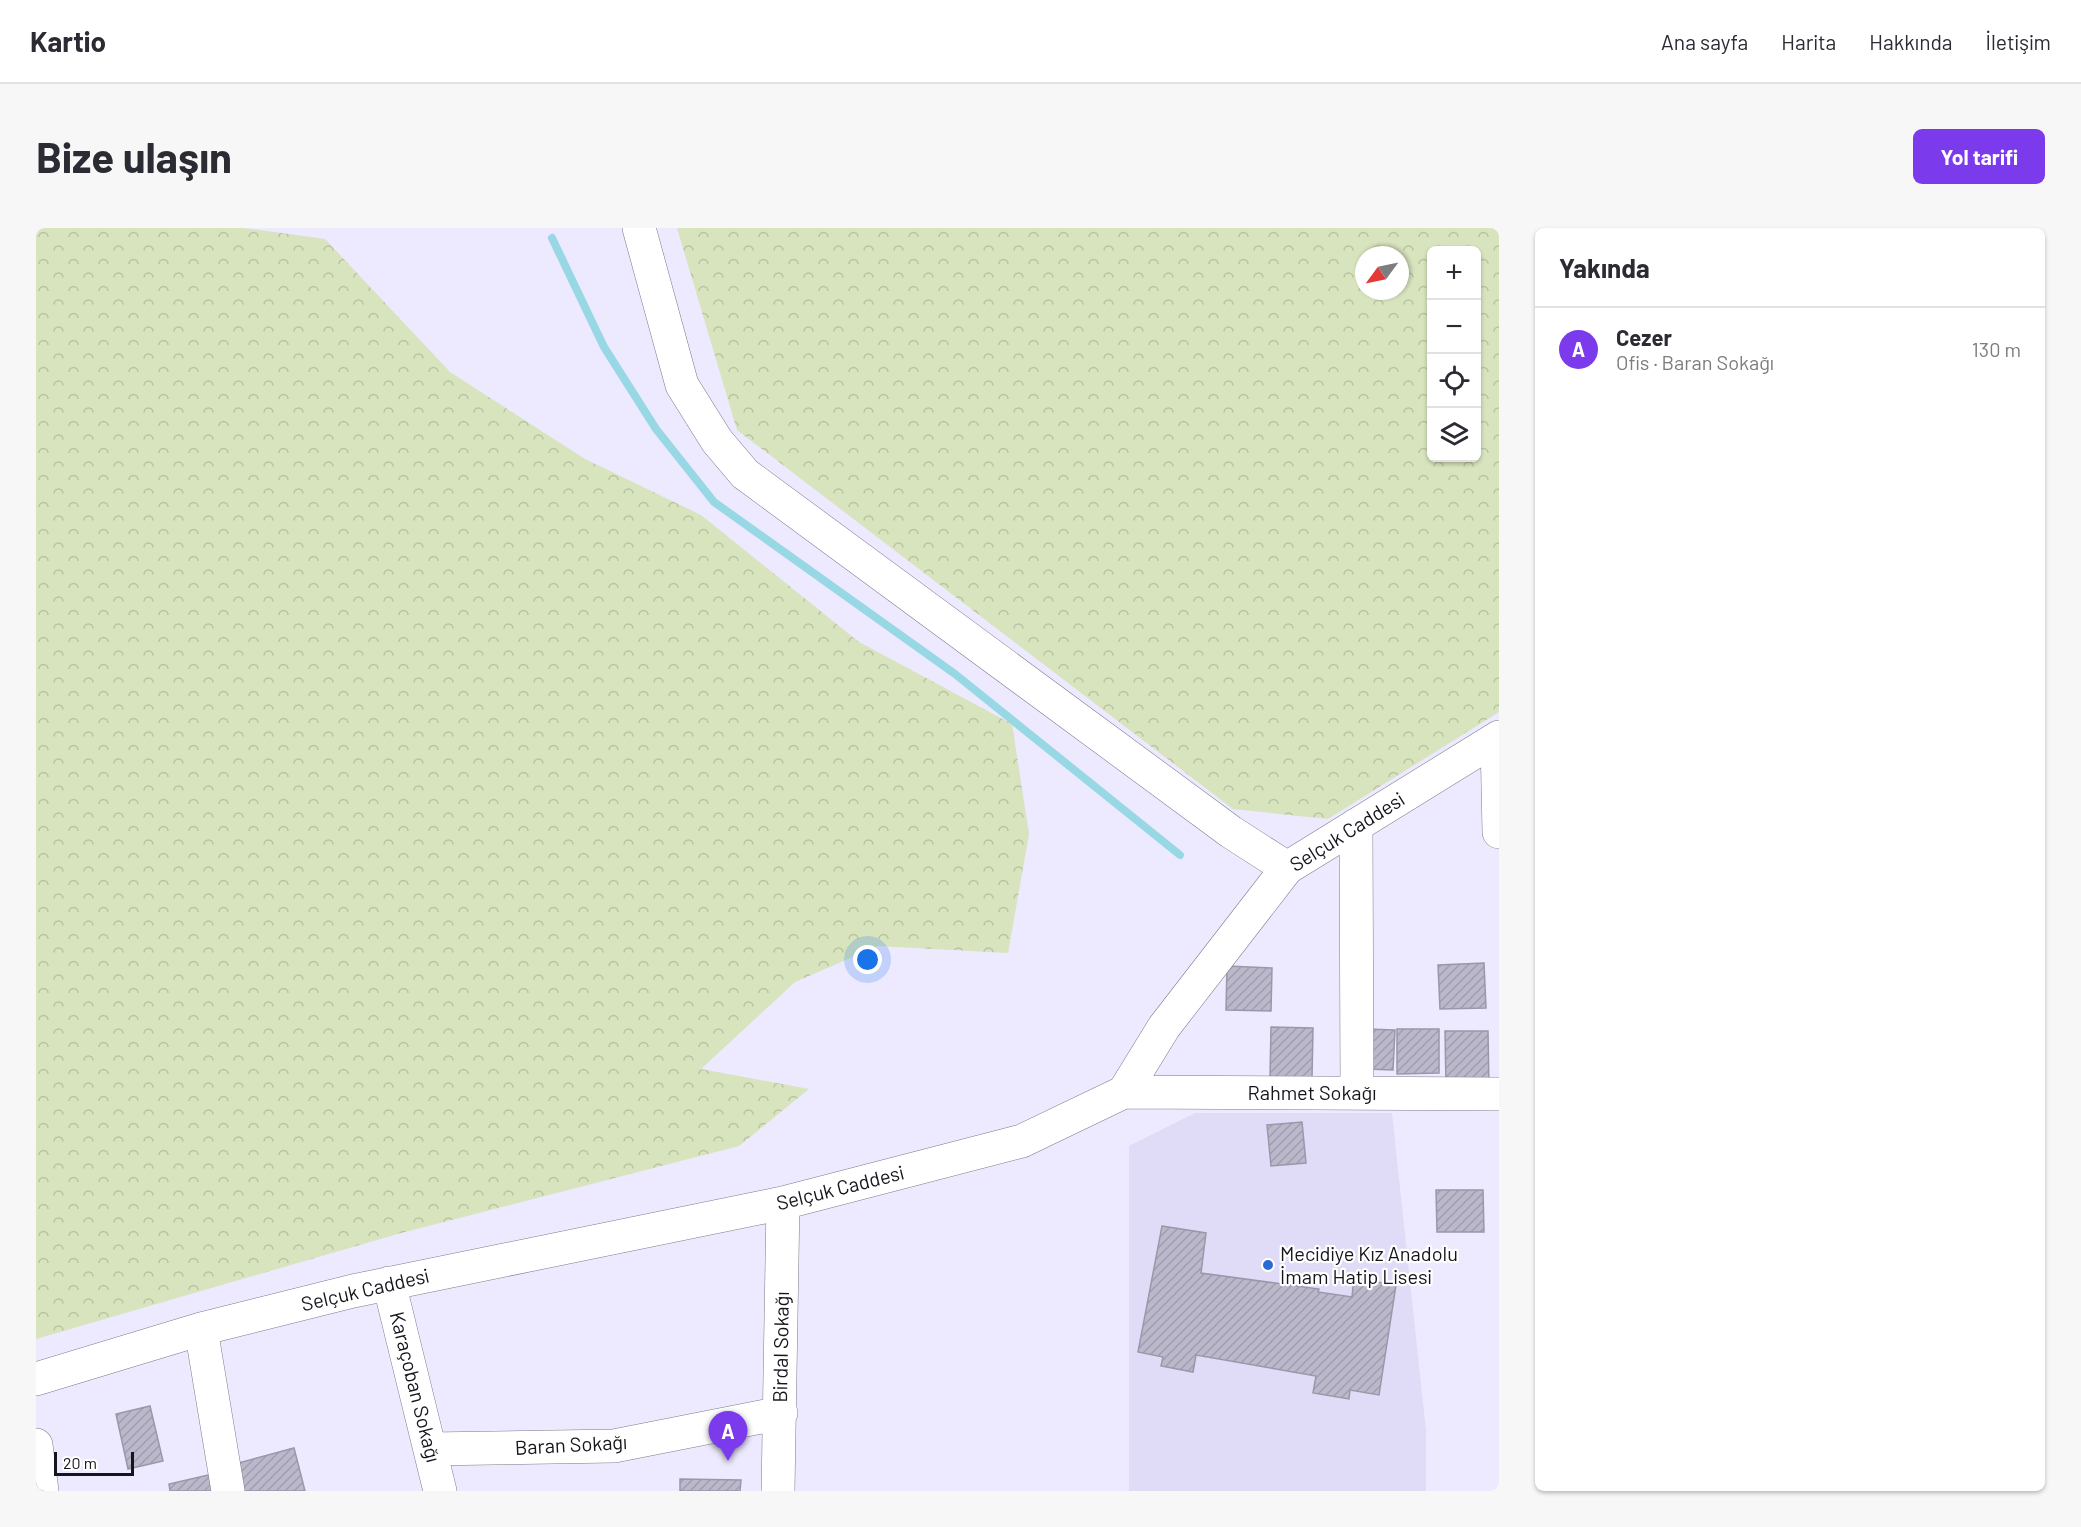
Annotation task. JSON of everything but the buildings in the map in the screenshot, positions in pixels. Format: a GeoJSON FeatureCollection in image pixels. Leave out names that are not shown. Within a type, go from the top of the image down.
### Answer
{"type":"FeatureCollection","features":[{"type":"Feature","properties":{"kind":"street"},"geometry":{"type":"LineString","coordinates":[[639,228],[682,385],[717,441],[745,474],[1222,826],[1287,868]]}},
{"type":"Feature","properties":{"kind":"street"},"geometry":{"type":"LineString","coordinates":[[1498,738],[1499,832]]}},
{"type":"Feature","properties":{"kind":"street","name":"Selçuk Caddesi"},"geometry":{"type":"LineString","coordinates":[[36,1379],[201,1329],[353,1291],[783,1203],[1022,1141],[1124,1092],[1164,1027],[1287,868],[1498,738]]}},
{"type":"Feature","properties":{"kind":"street"},"geometry":{"type":"LineString","coordinates":[[1356,825],[1357,1093]]}},
{"type":"Feature","properties":{"kind":"street","name":"Rahmet Sokağı"},"geometry":{"type":"LineString","coordinates":[[1124,1092],[1499,1094]]}},
{"type":"Feature","properties":{"kind":"street","name":"Birdal Sokağı"},"geometry":{"type":"LineString","coordinates":[[778,1491],[783,1203]]}},
{"type":"Feature","properties":{"kind":"street","name":"Karaçoban Sokağı"},"geometry":{"type":"LineString","coordinates":[[389,1283],[440,1491]]}},
{"type":"Feature","properties":{"kind":"street"},"geometry":{"type":"LineString","coordinates":[[201,1329],[228,1491]]}},
{"type":"Feature","properties":{"kind":"street","name":"Baran Sokağı"},"geometry":{"type":"LineString","coordinates":[[430,1449],[614,1446],[781,1413]]}},
{"type":"Feature","properties":{"kind":"street"},"geometry":{"type":"LineString","coordinates":[[36,1445],[42,1491]]}},
{"type":"Feature","properties":{"kind":"shaded area","name":"Mecidiye Kız Anadolu İmam Hatip Lisesi"},"geometry":{"type":"Polygon","coordinates":[[[1195,1113],[1392,1113],[1426,1431],[1426,1491],[1129,1491],[1129,1146],[1195,1113]]]}},
{"type":"Feature","properties":{"kind":"green space"},"geometry":{"type":"Polygon","coordinates":[[[36,228],[244,228],[325,239],[450,372],[585,459],[701,515],[859,642],[1012,724],[1029,834],[1008,953],[878,946],[795,982],[701,1069],[809,1089],[739,1146],[401,1233],[36,1339],[36,228]]]}},
{"type":"Feature","properties":{"kind":"green space"},"geometry":{"type":"Polygon","coordinates":[[[677,228],[1499,228],[1499,712],[1328,819],[1233,809],[737,430],[677,228]]]}},
{"type":"Feature","properties":{"kind":"waterway"},"geometry":{"type":"LineString","coordinates":[[552,238],[604,347],[656,429],[714,502],[955,674],[1180,855]]}},
{"type":"Feature","properties":{"kind":"place","name":"Mecidiye Kız Anadolu İmam Hatip Lisesi"},"geometry":{"type":"Point","coordinates":[1268,1265]}},
{"type":"Feature","properties":{"kind":"place","name":"Cezer"},"geometry":{"type":"Point","coordinates":[728,1461]}}]}
